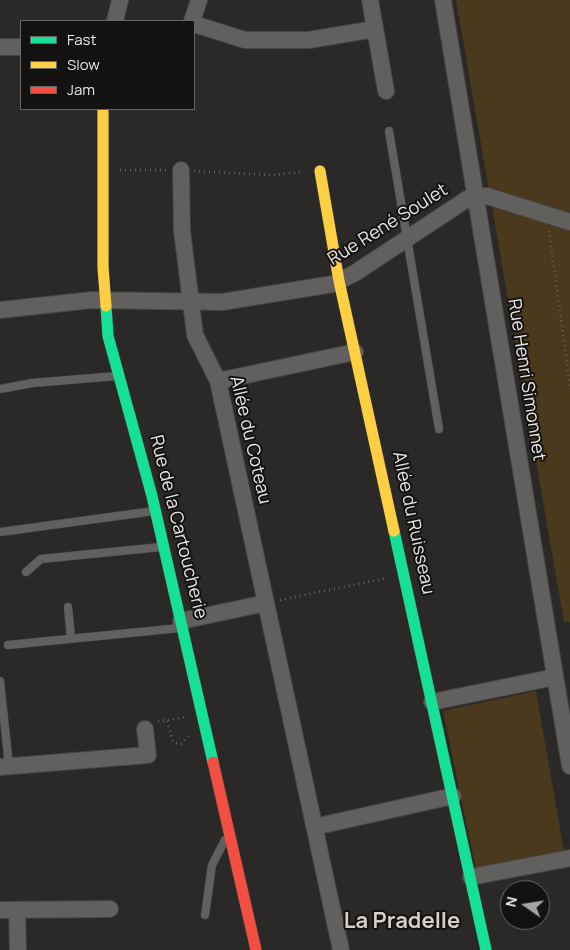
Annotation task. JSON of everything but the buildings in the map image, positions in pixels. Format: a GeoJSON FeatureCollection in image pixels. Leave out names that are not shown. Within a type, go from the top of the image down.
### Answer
{"type":"FeatureCollection","features":[{"type":"Feature","properties":{"kind":"street"},"geometry":{"type":"LineString","coordinates":[[115,20],[120,0]]}},
{"type":"Feature","properties":{"kind":"street"},"geometry":{"type":"LineString","coordinates":[[194,20],[199,0]]}},
{"type":"Feature","properties":{"kind":"street"},"geometry":{"type":"LineString","coordinates":[[370,0],[386,91]]}},
{"type":"Feature","properties":{"kind":"street","name":"Rue Henri Simonnet"},"geometry":{"type":"LineString","coordinates":[[443,0],[570,766]]}},
{"type":"Feature","properties":{"kind":"street"},"geometry":{"type":"LineString","coordinates":[[195,24],[245,40],[309,40],[375,29]]}},
{"type":"Feature","properties":{"kind":"street"},"geometry":{"type":"LineString","coordinates":[[0,47],[20,46]]}},
{"type":"Feature","properties":{"kind":"street","name":"Rue de la Cartoucherie"},"geometry":{"type":"LineString","coordinates":[[103,110],[104,301],[107,331],[164,547],[256,950]]}},
{"type":"Feature","properties":{"kind":"street","name":"Allée du Coteau"},"geometry":{"type":"LineString","coordinates":[[181,170],[182,231],[195,336],[218,381],[341,950]]}},
{"type":"Feature","properties":{"kind":"street","name":"Allée du Ruisseau"},"geometry":{"type":"LineString","coordinates":[[320,170],[355,352],[486,950]]}},
{"type":"Feature","properties":{"kind":"street","name":"Rue René Soulet"},"geometry":{"type":"LineString","coordinates":[[0,310],[92,300],[192,303],[231,300],[333,284],[467,199],[487,196],[570,222]]}},
{"type":"Feature","properties":{"kind":"street"},"geometry":{"type":"LineString","coordinates":[[218,381],[355,352]]}},
{"type":"Feature","properties":{"kind":"street"},"geometry":{"type":"LineString","coordinates":[[182,624],[266,603]]}},
{"type":"Feature","properties":{"kind":"street"},"geometry":{"type":"LineString","coordinates":[[432,702],[555,677]]}},
{"type":"Feature","properties":{"kind":"street"},"geometry":{"type":"LineString","coordinates":[[4,767],[148,755],[145,729]]}},
{"type":"Feature","properties":{"kind":"street"},"geometry":{"type":"LineString","coordinates":[[314,827],[453,796]]}},
{"type":"Feature","properties":{"kind":"street"},"geometry":{"type":"LineString","coordinates":[[471,878],[570,858]]}},
{"type":"Feature","properties":{"kind":"street"},"geometry":{"type":"LineString","coordinates":[[0,910],[110,908]]}},
{"type":"Feature","properties":{"kind":"street"},"geometry":{"type":"LineString","coordinates":[[17,910],[18,950]]}},
{"type":"Feature","properties":{"kind":"lane"},"geometry":{"type":"LineString","coordinates":[[389,130],[439,429]]}},
{"type":"Feature","properties":{"kind":"lane"},"geometry":{"type":"LineString","coordinates":[[0,389],[32,383],[118,376]]}},
{"type":"Feature","properties":{"kind":"lane"},"geometry":{"type":"LineString","coordinates":[[0,532],[155,511]]}},
{"type":"Feature","properties":{"kind":"lane"},"geometry":{"type":"LineString","coordinates":[[26,572],[41,559],[164,547]]}},
{"type":"Feature","properties":{"kind":"lane"},"geometry":{"type":"LineString","coordinates":[[68,607],[71,638]]}},
{"type":"Feature","properties":{"kind":"lane"},"geometry":{"type":"LineString","coordinates":[[8,644],[182,624]]}},
{"type":"Feature","properties":{"kind":"lane"},"geometry":{"type":"LineString","coordinates":[[0,681],[4,767]]}},
{"type":"Feature","properties":{"kind":"lane"},"geometry":{"type":"LineString","coordinates":[[205,915],[212,865],[229,832]]}},
{"type":"Feature","properties":{"kind":"path"},"geometry":{"type":"LineString","coordinates":[[103,170],[181,170],[272,175],[320,170]]}},
{"type":"Feature","properties":{"kind":"path"},"geometry":{"type":"LineString","coordinates":[[547,215],[570,386]]}},
{"type":"Feature","properties":{"kind":"path"},"geometry":{"type":"LineString","coordinates":[[266,603],[404,574]]}},
{"type":"Feature","properties":{"kind":"path"},"geometry":{"type":"LineString","coordinates":[[145,729],[144,723],[186,717],[187,724]]}},
{"type":"Feature","properties":{"kind":"path"},"geometry":{"type":"LineString","coordinates":[[167,720],[173,742],[181,744],[188,737],[188,732]]}},
{"type":"Feature","properties":{"kind":"shaded area"},"geometry":{"type":"Polygon","coordinates":[[[456,0],[570,0],[570,622],[564,622],[456,0]]]}},
{"type":"Feature","properties":{"kind":"shaded area"},"geometry":{"type":"Polygon","coordinates":[[[536,691],[564,852],[476,870],[443,711],[536,691]]]}},
{"type":"Feature","properties":{"kind":"traffic: fast"},"geometry":{"type":"LineString","coordinates":[[106,306],[108,336],[152,496],[213,762]]}},
{"type":"Feature","properties":{"kind":"traffic: fast"},"geometry":{"type":"LineString","coordinates":[[394,531],[486,950]]}},
{"type":"Feature","properties":{"kind":"traffic: slow"},"geometry":{"type":"LineString","coordinates":[[103,110],[103,267],[106,306]]}},
{"type":"Feature","properties":{"kind":"traffic: slow"},"geometry":{"type":"LineString","coordinates":[[320,171],[339,281],[394,531]]}},
{"type":"Feature","properties":{"kind":"traffic: jam"},"geometry":{"type":"LineString","coordinates":[[213,762],[256,950]]}},
{"type":"Feature","properties":{"kind":"district","name":"La Pradelle"},"geometry":{"type":"Point","coordinates":[402,922]}}]}
